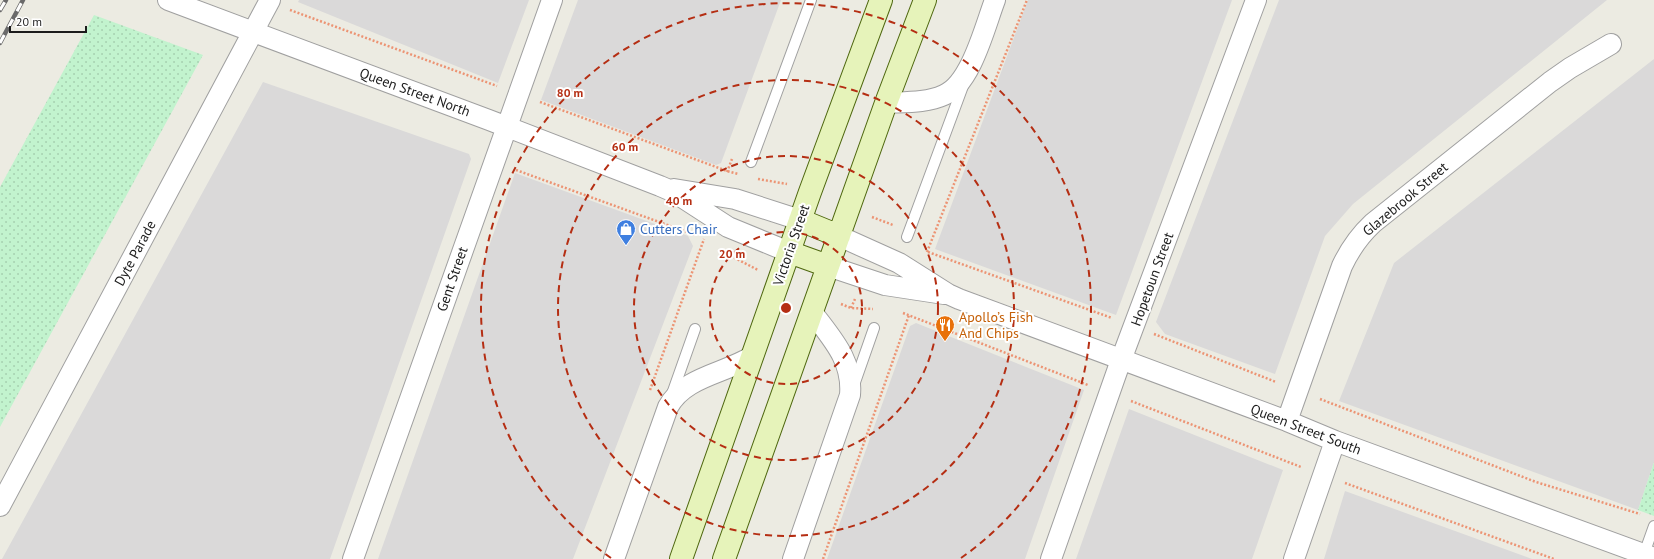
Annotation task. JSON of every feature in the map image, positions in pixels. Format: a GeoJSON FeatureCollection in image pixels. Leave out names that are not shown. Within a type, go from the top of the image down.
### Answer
{"type":"FeatureCollection","features":[{"type":"Feature","properties":{"kind":"main road","name":"Victoria Street"},"geometry":{"type":"LineString","coordinates":[[681,559],[800,220],[881,0]]}},
{"type":"Feature","properties":{"kind":"main road"},"geometry":{"type":"LineString","coordinates":[[724,559],[886,103],[925,0]]}},
{"type":"Feature","properties":{"kind":"main road","name":"Queen Street South"},"geometry":{"type":"LineString","coordinates":[[800,220],[840,236]]}},
{"type":"Feature","properties":{"kind":"main road"},"geometry":{"type":"LineString","coordinates":[[789,252],[828,266]]}},
{"type":"Feature","properties":{"kind":"street","name":"Queen Street North"},"geometry":{"type":"LineString","coordinates":[[168,0],[228,21],[253,32],[660,186],[674,192],[728,227],[789,252]]}},
{"type":"Feature","properties":{"kind":"street","name":"Dyte Parade"},"geometry":{"type":"LineString","coordinates":[[0,506],[270,0]]}},
{"type":"Feature","properties":{"kind":"street","name":"Gent Street"},"geometry":{"type":"LineString","coordinates":[[353,559],[493,161],[552,0]]}},
{"type":"Feature","properties":{"kind":"street"},"geometry":{"type":"LineString","coordinates":[[886,103],[926,100],[945,95],[958,85],[969,71],[995,0]]}},
{"type":"Feature","properties":{"kind":"street","name":"Hopetoun Street"},"geometry":{"type":"LineString","coordinates":[[1051,559],[1121,360],[1256,0]]}},
{"type":"Feature","properties":{"kind":"street","name":"Glazebrook Street"},"geometry":{"type":"LineString","coordinates":[[1287,421],[1342,266],[1349,251],[1359,236],[1373,223],[1550,82],[1570,68],[1611,44]]}},
{"type":"Feature","properties":{"kind":"street","name":"Queen Street North"},"geometry":{"type":"LineString","coordinates":[[660,186],[736,199],[800,220]]}},
{"type":"Feature","properties":{"kind":"street","name":"Queen Street South"},"geometry":{"type":"LineString","coordinates":[[840,236],[899,263],[959,299]]}},
{"type":"Feature","properties":{"kind":"street","name":"Queen Street South"},"geometry":{"type":"LineString","coordinates":[[828,266],[885,285],[907,290],[938,293],[959,299],[1287,421],[1335,441],[1649,556]]}},
{"type":"Feature","properties":{"kind":"street"},"geometry":{"type":"LineString","coordinates":[[793,559],[850,394],[850,374],[843,355],[812,312]]}},
{"type":"Feature","properties":{"kind":"street"},"geometry":{"type":"LineString","coordinates":[[614,559],[668,407],[674,397],[694,382],[739,364],[751,357]]}},
{"type":"Feature","properties":{"kind":"street"},"geometry":{"type":"LineString","coordinates":[[1294,559],[1335,441]]}},
{"type":"Feature","properties":{"kind":"lane"},"geometry":{"type":"LineString","coordinates":[[751,162],[811,0]]}},
{"type":"Feature","properties":{"kind":"lane"},"geometry":{"type":"LineString","coordinates":[[907,237],[969,71]]}},
{"type":"Feature","properties":{"kind":"lane"},"geometry":{"type":"LineString","coordinates":[[850,394],[874,328]]}},
{"type":"Feature","properties":{"kind":"lane"},"geometry":{"type":"LineString","coordinates":[[668,407],[695,329]]}},
{"type":"Feature","properties":{"kind":"lane"},"geometry":{"type":"LineString","coordinates":[[1649,556],[1654,526]]}},
{"type":"Feature","properties":{"kind":"path"},"geometry":{"type":"LineString","coordinates":[[1027,0],[927,252],[1134,326],[1536,482],[1647,517]]}},
{"type":"Feature","properties":{"kind":"path"},"geometry":{"type":"LineString","coordinates":[[294,12],[727,171]]}},
{"type":"Feature","properties":{"kind":"path"},"geometry":{"type":"LineString","coordinates":[[493,161],[693,234],[703,240]]}},
{"type":"Feature","properties":{"kind":"path"},"geometry":{"type":"LineString","coordinates":[[823,559],[909,315],[1322,475],[1554,559]]}},
{"type":"Feature","properties":{"kind":"shaded area"},"geometry":{"type":"Polygon","coordinates":[[[299,0],[529,0],[498,83],[298,2],[299,0]]]}},
{"type":"Feature","properties":{"kind":"shaded area"},"geometry":{"type":"Polygon","coordinates":[[[578,0],[781,0],[721,163],[716,165],[541,100],[578,0]]]}},
{"type":"Feature","properties":{"kind":"shaded area"},"geometry":{"type":"Polygon","coordinates":[[[1028,0],[1232,0],[1116,315],[935,249],[1028,0]]]}},
{"type":"Feature","properties":{"kind":"shaded area"},"geometry":{"type":"Polygon","coordinates":[[[1279,0],[1607,0],[1353,204],[1325,236],[1275,374],[1165,334],[1156,322],[1279,0]]]}},
{"type":"Feature","properties":{"kind":"shaded area"},"geometry":{"type":"Polygon","coordinates":[[[1654,59],[1654,462],[1638,510],[1339,401],[1394,263],[1654,59]]]}},
{"type":"Feature","properties":{"kind":"shaded area"},"geometry":{"type":"Polygon","coordinates":[[[263,82],[469,154],[471,159],[330,559],[2,559],[263,82]]]}},
{"type":"Feature","properties":{"kind":"shaded area"},"geometry":{"type":"Polygon","coordinates":[[[515,173],[688,236],[693,246],[573,559],[378,559],[515,173]]]}},
{"type":"Feature","properties":{"kind":"shaded area"},"geometry":{"type":"Polygon","coordinates":[[[916,323],[1084,390],[1025,559],[827,559],[910,326],[916,323]]]}},
{"type":"Feature","properties":{"kind":"shaded area"},"geometry":{"type":"Polygon","coordinates":[[[1129,409],[1283,470],[1252,559],[1076,559],[1129,409]]]}},
{"type":"Feature","properties":{"kind":"shaded area"},"geometry":{"type":"Polygon","coordinates":[[[1345,491],[1532,559],[1324,559],[1345,491]]]}},
{"type":"Feature","properties":{"kind":"green space"},"geometry":{"type":"Polygon","coordinates":[[[94,15],[203,55],[0,427],[0,187],[94,15]]]}},
{"type":"Feature","properties":{"kind":"green space"},"geometry":{"type":"Polygon","coordinates":[[[1654,462],[1654,516],[1638,510],[1654,462]]]}},
{"type":"Feature","properties":{"kind":"railway"},"geometry":{"type":"LineString","coordinates":[[0,10],[6,0]]}},
{"type":"Feature","properties":{"kind":"railway"},"geometry":{"type":"LineString","coordinates":[[0,43],[23,0]]}},
{"type":"Feature","properties":{"kind":"place","name":"Cutters Chair"},"geometry":{"type":"Point","coordinates":[626,246]}},
{"type":"Feature","properties":{"kind":"place","name":"Apollo’s Fish And Chips"},"geometry":{"type":"Point","coordinates":[945,342]}}]}
